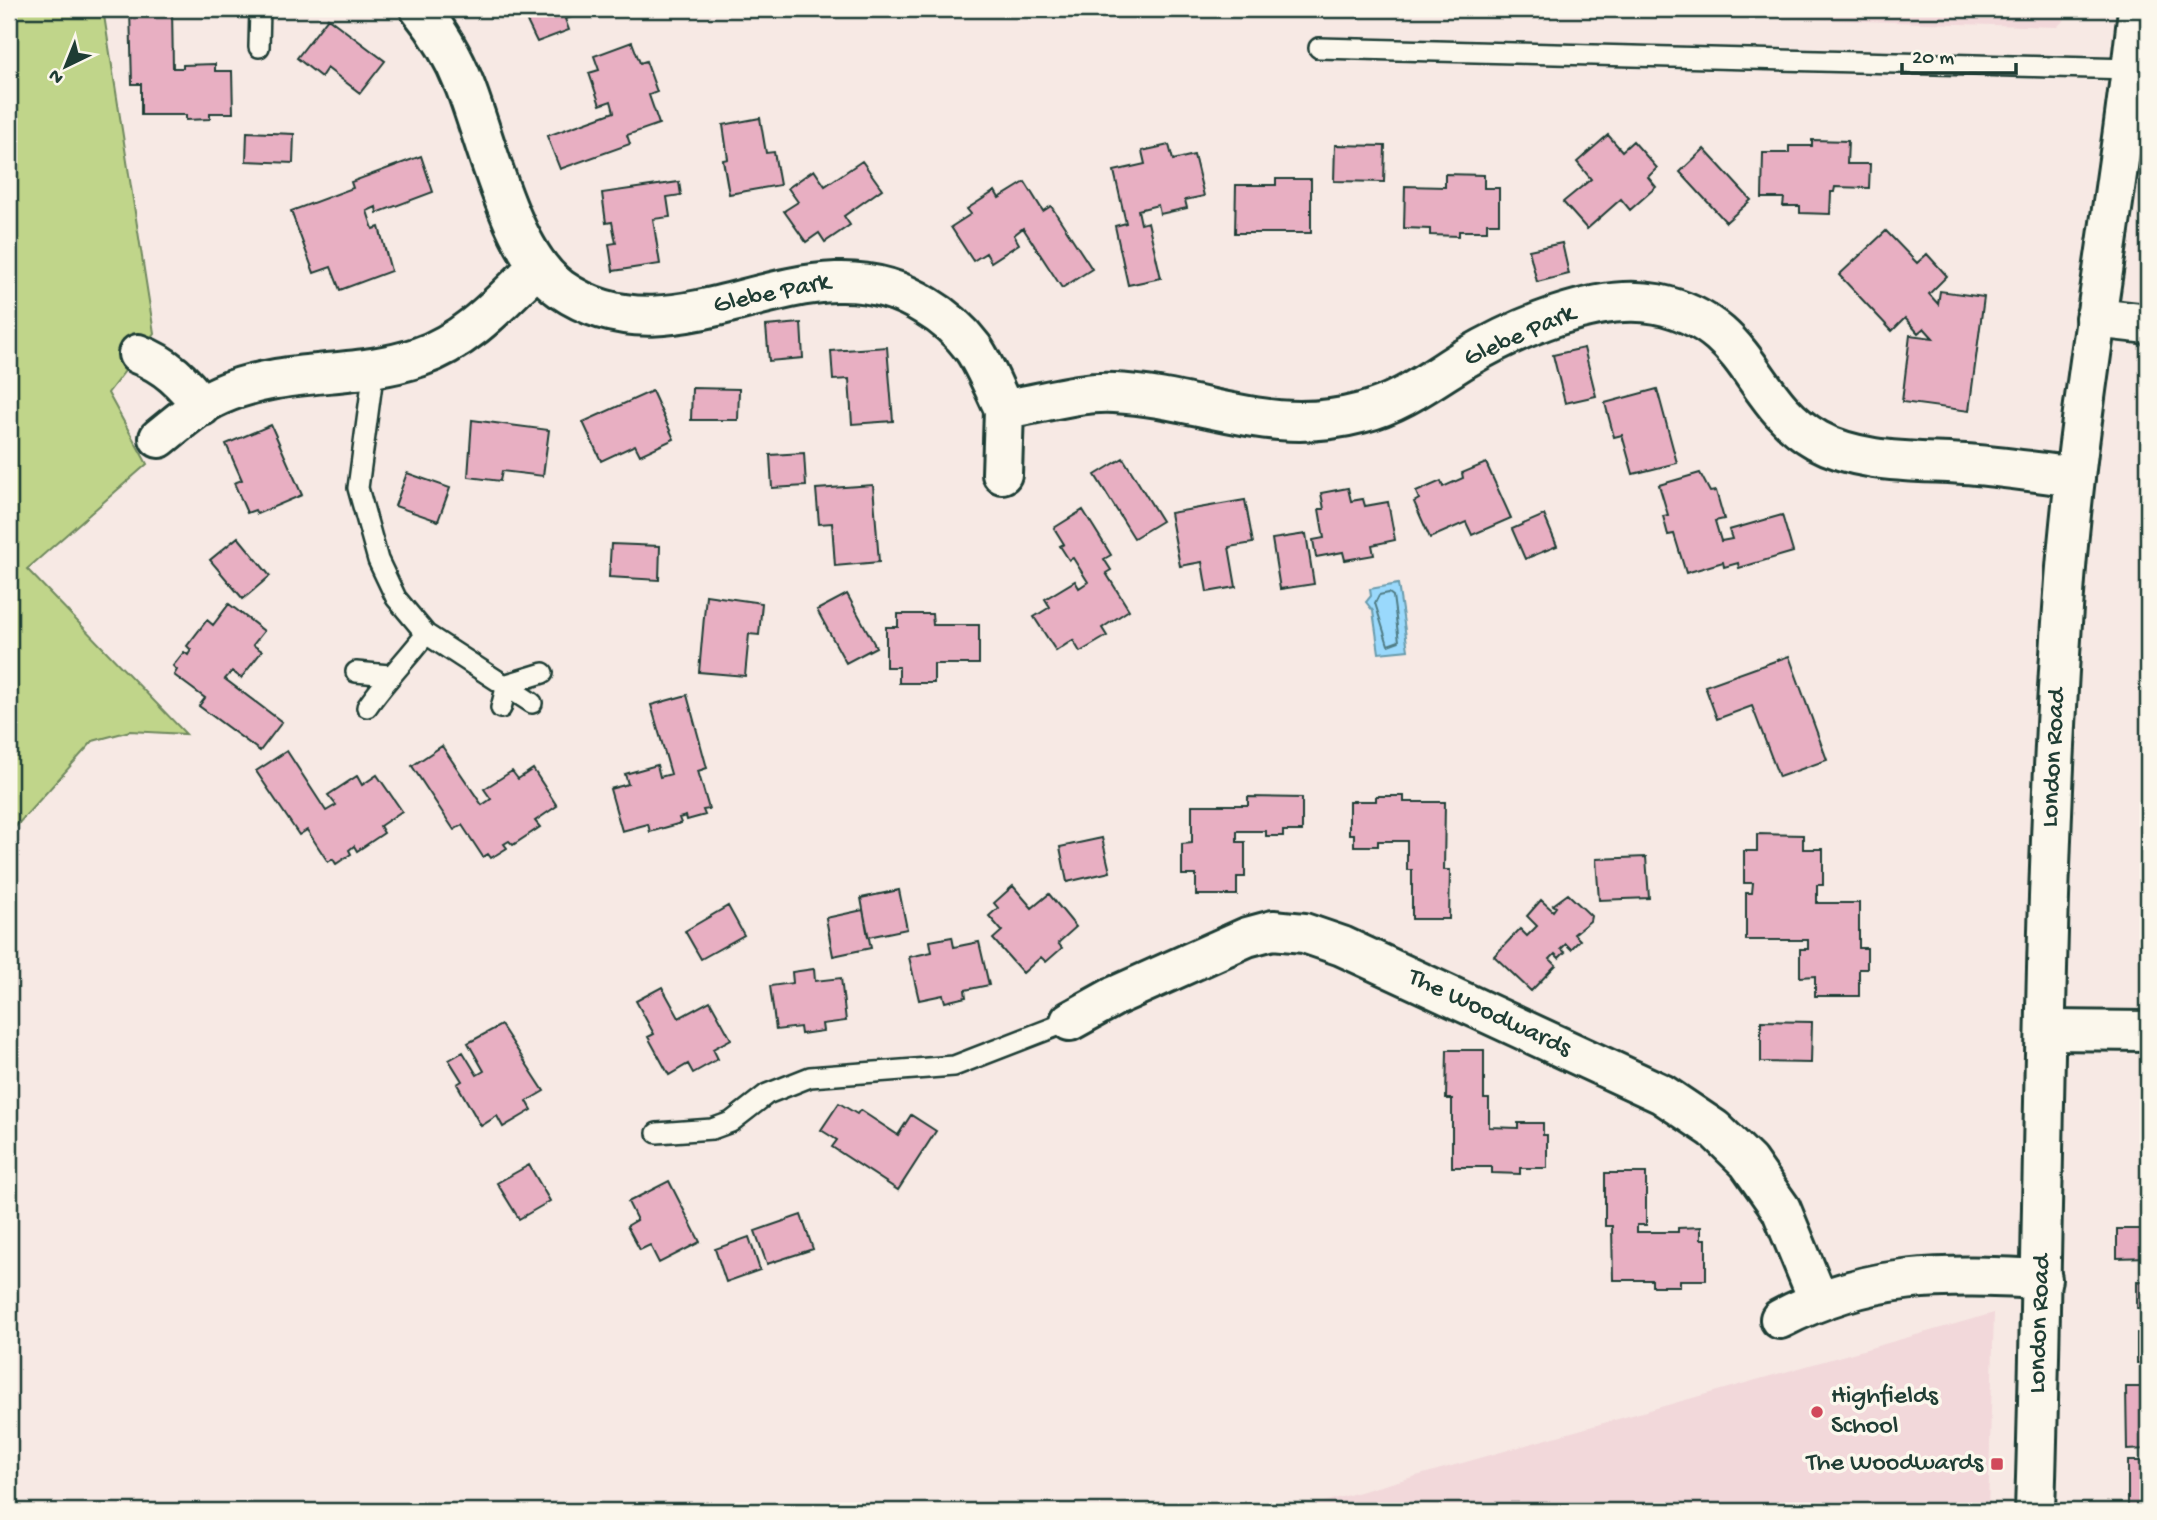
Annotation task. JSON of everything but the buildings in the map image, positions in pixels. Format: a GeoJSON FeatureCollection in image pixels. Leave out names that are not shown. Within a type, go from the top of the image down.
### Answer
{"type":"FeatureCollection","features":[{"type":"Feature","properties":{"kind":"street","name":"Glebe Park"},"geometry":{"type":"LineString","coordinates":[[420,9],[448,48],[463,81],[507,206],[537,267],[560,288],[590,305],[618,314],[644,317],[699,309],[824,281],[879,284],[910,295],[948,322],[971,346],[1004,409],[1002,474]]}},
{"type":"Feature","properties":{"kind":"street","name":"London Road"},"geometry":{"type":"LineString","coordinates":[[2035,1511],[2051,786],[2076,477],[2095,317],[2132,69],[2138,9]]}},
{"type":"Feature","properties":{"kind":"street"},"geometry":{"type":"LineString","coordinates":[[159,438],[202,406],[236,389],[278,379],[374,368],[420,357],[456,340],[537,267]]}},
{"type":"Feature","properties":{"kind":"street","name":"Glebe Park"},"geometry":{"type":"LineString","coordinates":[[1004,409],[1073,395],[1113,393],[1247,419],[1318,421],[1358,415],[1407,397],[1466,358],[1553,317],[1617,304],[1655,304],[1692,315],[1716,329],[1737,349],[1779,410],[1797,427],[1840,451],[2076,477]]}},
{"type":"Feature","properties":{"kind":"street"},"geometry":{"type":"LineString","coordinates":[[2095,317],[2148,324]]}},
{"type":"Feature","properties":{"kind":"street"},"geometry":{"type":"LineString","coordinates":[[138,354],[159,361],[169,369],[202,406]]}},
{"type":"Feature","properties":{"kind":"street","name":"The Woodwards"},"geometry":{"type":"LineString","coordinates":[[1070,1021],[1127,990],[1247,937],[1273,930],[1304,933],[1342,946],[1662,1094],[1696,1115],[1748,1162],[1781,1209],[1818,1299]]}},
{"type":"Feature","properties":{"kind":"street"},"geometry":{"type":"LineString","coordinates":[[2046,1030],[2148,1031]]}},
{"type":"Feature","properties":{"kind":"street"},"geometry":{"type":"LineString","coordinates":[[1780,1319],[1818,1299],[1864,1286],[1920,1277],[2042,1279]]}},
{"type":"Feature","properties":{"kind":"lane"},"geometry":{"type":"LineString","coordinates":[[259,47],[260,9]]}},
{"type":"Feature","properties":{"kind":"lane"},"geometry":{"type":"LineString","coordinates":[[1319,48],[2132,69]]}},
{"type":"Feature","properties":{"kind":"lane"},"geometry":{"type":"LineString","coordinates":[[374,368],[360,470],[362,509],[378,560],[396,598],[426,634],[507,684],[532,703]]}},
{"type":"Feature","properties":{"kind":"lane"},"geometry":{"type":"LineString","coordinates":[[367,707],[389,675],[406,660],[426,634]]}},
{"type":"Feature","properties":{"kind":"lane"},"geometry":{"type":"LineString","coordinates":[[356,672],[389,675]]}},
{"type":"Feature","properties":{"kind":"lane"},"geometry":{"type":"LineString","coordinates":[[507,684],[543,673]]}},
{"type":"Feature","properties":{"kind":"lane"},"geometry":{"type":"LineString","coordinates":[[500,708],[507,684]]}},
{"type":"Feature","properties":{"kind":"lane"},"geometry":{"type":"LineString","coordinates":[[657,1133],[712,1129],[731,1122],[767,1094],[810,1077],[954,1066],[1070,1021]]}},
{"type":"Feature","properties":{"kind":"shaded area"},"geometry":{"type":"Polygon","coordinates":[[[1460,9],[2075,9],[2057,27],[1460,9]]]}},
{"type":"Feature","properties":{"kind":"shaded area","name":"Highfields School"},"geometry":{"type":"Polygon","coordinates":[[[1994,1313],[1988,1511],[1292,1511],[1994,1313]]]}},
{"type":"Feature","properties":{"kind":"green space"},"geometry":{"type":"Polygon","coordinates":[[[9,9],[103,9],[154,333],[108,393],[147,464],[27,569],[186,734],[130,731],[93,741],[9,834],[9,9]]]}},
{"type":"Feature","properties":{"kind":"water"},"geometry":{"type":"Polygon","coordinates":[[[1398,584],[1408,650],[1379,653],[1373,611],[1366,602],[1371,596],[1370,589],[1398,584]]]}},
{"type":"Feature","properties":{"kind":"place","name":"Highfields School"},"geometry":{"type":"Point","coordinates":[1817,1412]}},
{"type":"Feature","properties":{"kind":"place","name":"The Woodwards"},"geometry":{"type":"Point","coordinates":[1997,1464]}}]}
